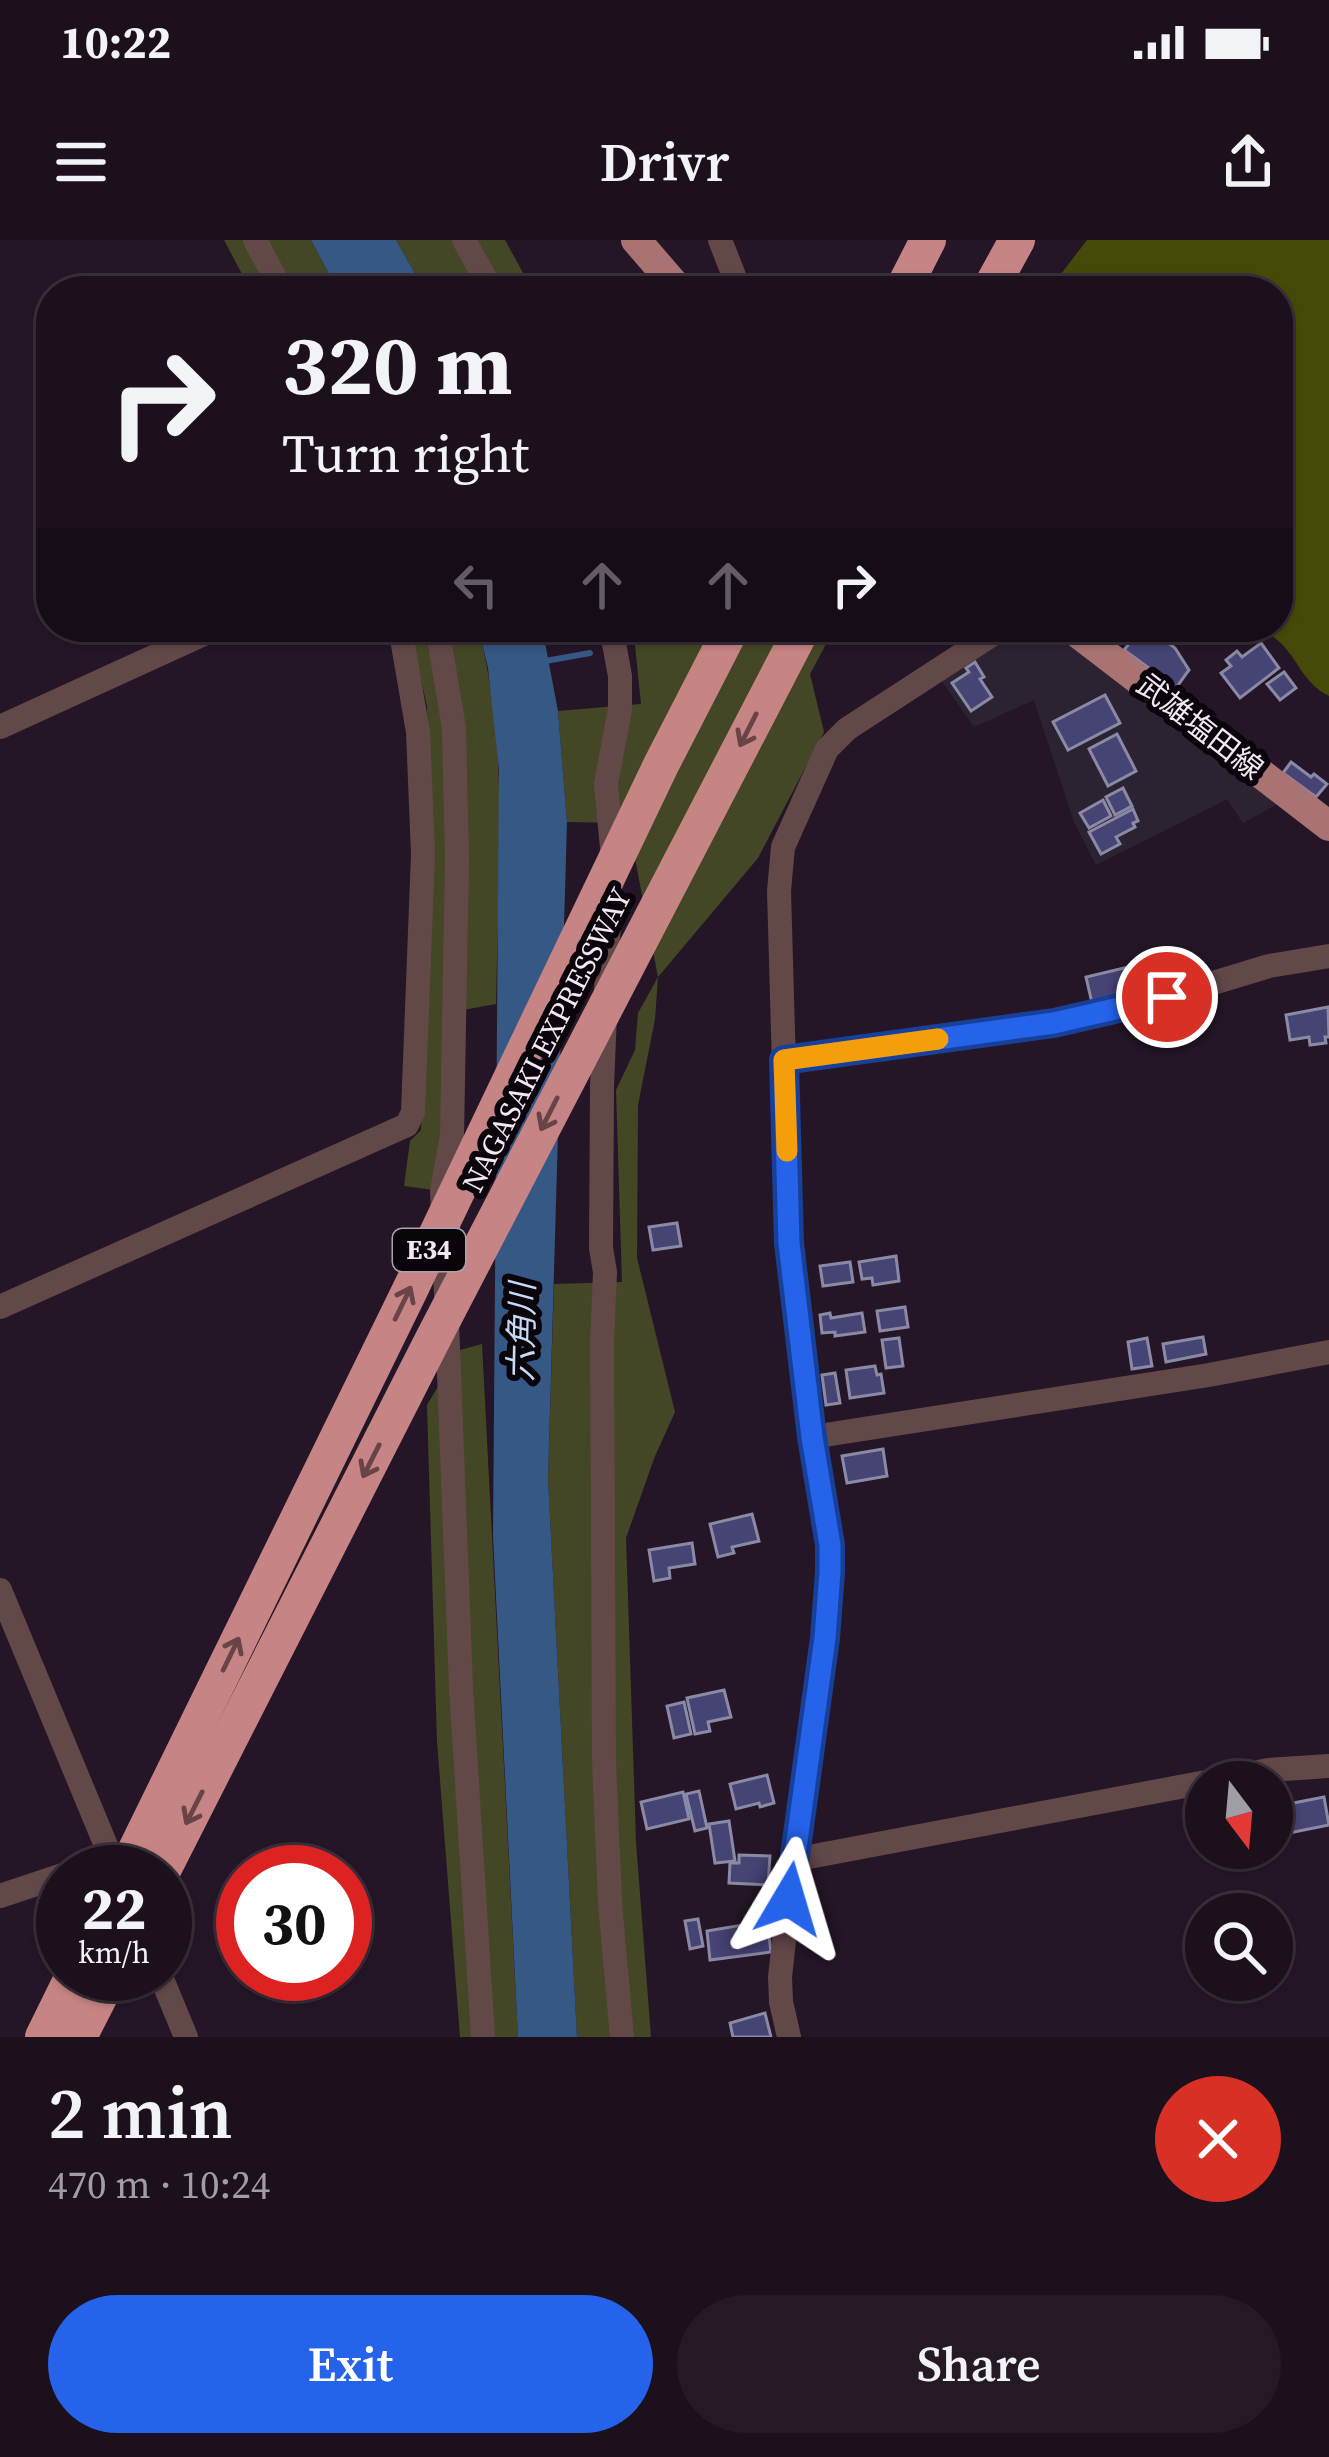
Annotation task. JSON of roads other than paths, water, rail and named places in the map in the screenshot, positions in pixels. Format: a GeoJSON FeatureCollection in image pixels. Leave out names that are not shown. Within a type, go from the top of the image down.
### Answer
{"type":"FeatureCollection","features":[{"type":"Feature","properties":{"kind":"highway"},"geometry":{"type":"LineString","coordinates":[[910,276],[928,240]]}},
{"type":"Feature","properties":{"kind":"highway"},"geometry":{"type":"LineString","coordinates":[[997,276],[1017,240]]}},
{"type":"Feature","properties":{"kind":"highway","name":"NAGASAKI EXPRESSWAY"},"geometry":{"type":"LineString","coordinates":[[130,1845],[398,1313],[724,642]]}},
{"type":"Feature","properties":{"kind":"highway","name":"NAGASAKI EXPRESSWAY"},"geometry":{"type":"LineString","coordinates":[[176,1845],[795,642]]}},
{"type":"Feature","properties":{"kind":"highway"},"geometry":{"type":"LineString","coordinates":[[43,2037],[61,2001]]}},
{"type":"Feature","properties":{"kind":"highway"},"geometry":{"type":"LineString","coordinates":[[80,2037],[98,2001]]}},
{"type":"Feature","properties":{"kind":"main road"},"geometry":{"type":"LineString","coordinates":[[636,240],[667,276]]}},
{"type":"Feature","properties":{"kind":"main road","name":"武雄塩田線"},"geometry":{"type":"LineString","coordinates":[[1090,642],[1329,826]]}},
{"type":"Feature","properties":{"kind":"street"},"geometry":{"type":"LineString","coordinates":[[255,240],[274,276]]}},
{"type":"Feature","properties":{"kind":"street"},"geometry":{"type":"LineString","coordinates":[[464,240],[484,276]]}},
{"type":"Feature","properties":{"kind":"street"},"geometry":{"type":"LineString","coordinates":[[720,240],[734,276]]}},
{"type":"Feature","properties":{"kind":"street"},"geometry":{"type":"LineString","coordinates":[[0,727],[186,642]]}},
{"type":"Feature","properties":{"kind":"street"},"geometry":{"type":"LineString","coordinates":[[0,1307],[407,1125],[413,1112],[423,854],[418,732],[403,642]]}},
{"type":"Feature","properties":{"kind":"street"},"geometry":{"type":"LineString","coordinates":[[440,642],[454,728],[457,860],[452,1136],[442,1191],[461,1688],[483,2037]]}},
{"type":"Feature","properties":{"kind":"street"},"geometry":{"type":"LineString","coordinates":[[614,642],[620,709],[606,784],[612,848],[602,1109],[604,1760],[622,2037]]}},
{"type":"Feature","properties":{"kind":"street"},"geometry":{"type":"LineString","coordinates":[[789,2037],[780,1977],[825,1638],[830,1545],[789,1243],[779,891],[783,847],[827,749],[847,729],[981,642]]}},
{"type":"Feature","properties":{"kind":"street"},"geometry":{"type":"LineString","coordinates":[[784,1060],[1054,1023],[1329,956]]}},
{"type":"Feature","properties":{"kind":"street"},"geometry":{"type":"LineString","coordinates":[[812,1437],[1329,1352]]}},
{"type":"Feature","properties":{"kind":"street"},"geometry":{"type":"LineString","coordinates":[[0,1590],[108,1845]]}},
{"type":"Feature","properties":{"kind":"street"},"geometry":{"type":"LineString","coordinates":[[1293,1769],[1329,1766]]}},
{"type":"Feature","properties":{"kind":"street"},"geometry":{"type":"LineString","coordinates":[[793,1860],[1185,1786]]}},
{"type":"Feature","properties":{"kind":"street"},"geometry":{"type":"LineString","coordinates":[[0,1896],[36,1884]]}},
{"type":"Feature","properties":{"kind":"street"},"geometry":{"type":"LineString","coordinates":[[171,2001],[186,2037]]}},
{"type":"Feature","properties":{"kind":"water"},"geometry":{"type":"Polygon","coordinates":[[[311,240],[396,240],[416,276],[330,276],[311,240]]]}},
{"type":"Feature","properties":{"kind":"water","name":"六角川"},"geometry":{"type":"Polygon","coordinates":[[[482,642],[545,642],[558,711],[567,822],[548,1479],[577,2037],[518,2037],[493,1537],[499,770],[482,642]]]}},
{"type":"Feature","properties":{"kind":"waterway"},"geometry":{"type":"LineString","coordinates":[[540,662],[590,653]]}}]}
